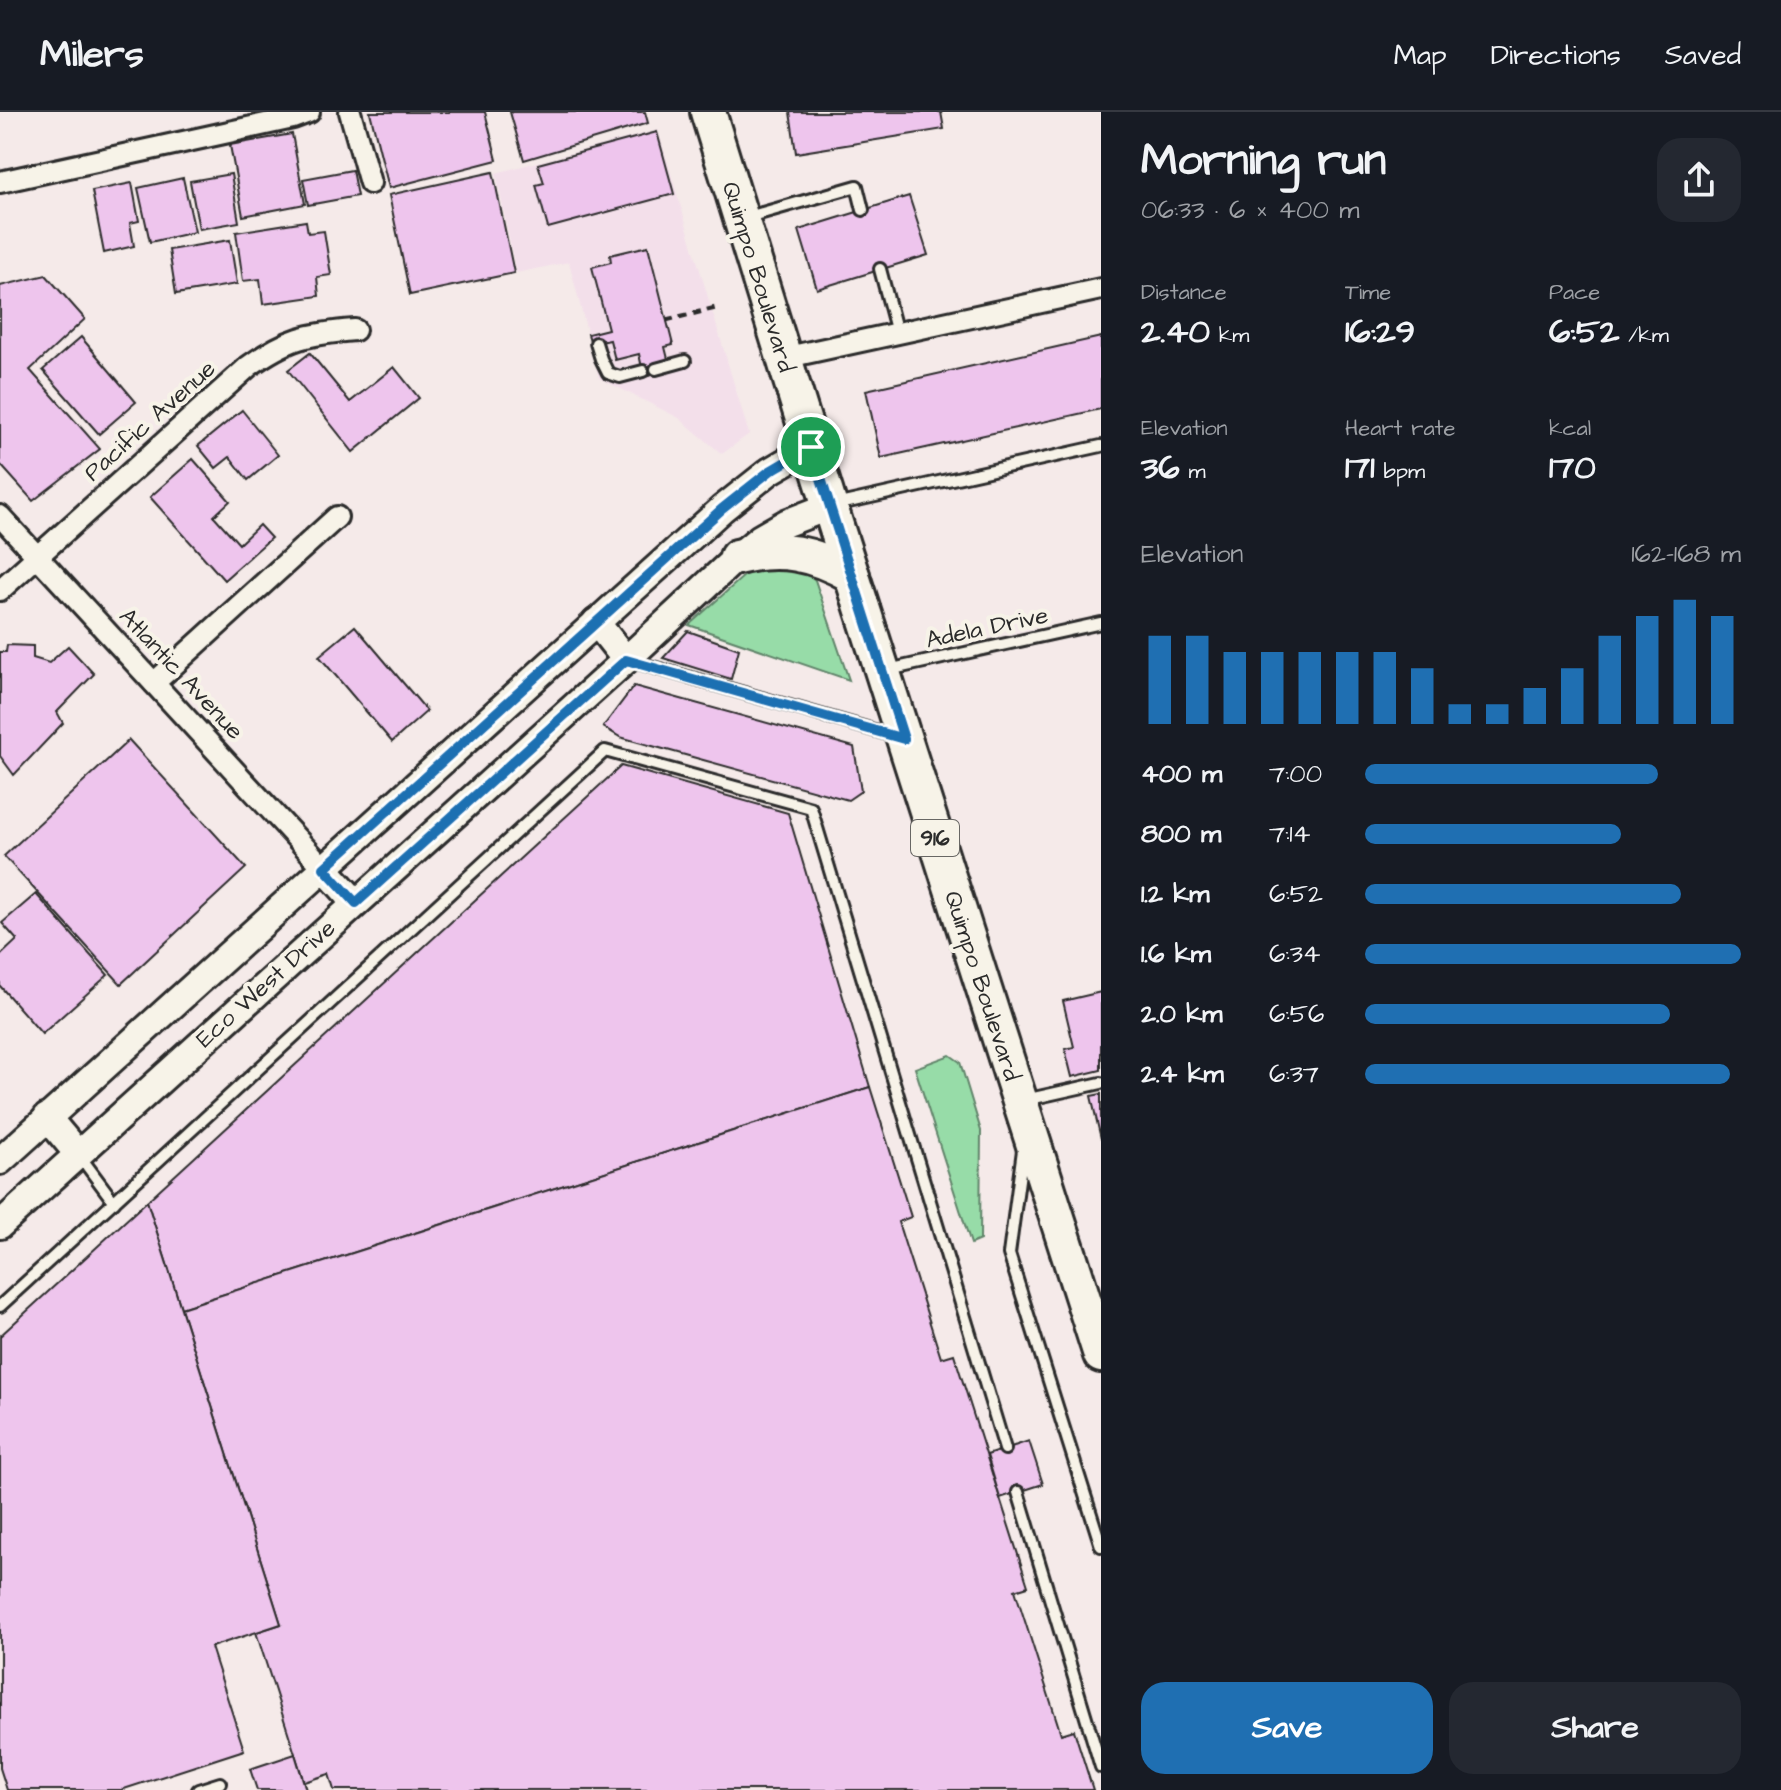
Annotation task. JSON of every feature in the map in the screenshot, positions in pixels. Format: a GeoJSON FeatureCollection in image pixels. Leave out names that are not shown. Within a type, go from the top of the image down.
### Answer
{"type":"FeatureCollection","features":[{"type":"Feature","properties":{"kind":"main road","name":"Quimpo Boulevard"},"geometry":{"type":"LineString","coordinates":[[708,112],[882,671],[1099,1345]]}},
{"type":"Feature","properties":{"kind":"main road"},"geometry":{"type":"LineString","coordinates":[[737,557],[776,551],[803,554],[828,562],[852,575]]}},
{"type":"Feature","properties":{"kind":"street"},"geometry":{"type":"LineString","coordinates":[[0,182],[309,112]]}},
{"type":"Feature","properties":{"kind":"street"},"geometry":{"type":"LineString","coordinates":[[350,112],[370,183]]}},
{"type":"Feature","properties":{"kind":"street"},"geometry":{"type":"LineString","coordinates":[[783,358],[1101,289]]}},
{"type":"Feature","properties":{"kind":"street","name":"Pacific Avenue"},"geometry":{"type":"LineString","coordinates":[[0,590],[249,366],[273,349],[298,338],[355,330]]}},
{"type":"Feature","properties":{"kind":"street","name":"Eco West Drive"},"geometry":{"type":"LineString","coordinates":[[0,1161],[722,509],[770,471],[811,447]]}},
{"type":"Feature","properties":{"kind":"street","name":"Eco West Drive"},"geometry":{"type":"LineString","coordinates":[[0,1225],[737,557],[760,538],[786,523],[830,506]]}},
{"type":"Feature","properties":{"kind":"street","name":"Atlantic Avenue"},"geometry":{"type":"LineString","coordinates":[[0,516],[324,868]]}},
{"type":"Feature","properties":{"kind":"street"},"geometry":{"type":"LineString","coordinates":[[154,683],[337,517]]}},
{"type":"Feature","properties":{"kind":"street"},"geometry":{"type":"LineString","coordinates":[[596,622],[626,660]]}},
{"type":"Feature","properties":{"kind":"street"},"geometry":{"type":"LineString","coordinates":[[324,868],[356,903]]}},
{"type":"Feature","properties":{"kind":"street"},"geometry":{"type":"LineString","coordinates":[[47,1117],[78,1154]]}},
{"type":"Feature","properties":{"kind":"lane"},"geometry":{"type":"LineString","coordinates":[[740,219],[857,186],[863,210]]}},
{"type":"Feature","properties":{"kind":"lane"},"geometry":{"type":"LineString","coordinates":[[880,269],[897,333]]}},
{"type":"Feature","properties":{"kind":"lane"},"geometry":{"type":"LineString","coordinates":[[596,343],[608,373],[620,377],[643,371]]}},
{"type":"Feature","properties":{"kind":"lane"},"geometry":{"type":"LineString","coordinates":[[656,369],[685,361]]}},
{"type":"Feature","properties":{"kind":"lane"},"geometry":{"type":"LineString","coordinates":[[830,506],[1101,446]]}},
{"type":"Feature","properties":{"kind":"lane","name":"Adela Drive"},"geometry":{"type":"LineString","coordinates":[[882,671],[1101,623]]}},
{"type":"Feature","properties":{"kind":"lane"},"geometry":{"type":"LineString","coordinates":[[626,660],[904,739]]}},
{"type":"Feature","properties":{"kind":"lane"},"geometry":{"type":"LineString","coordinates":[[0,1306],[605,751],[811,808],[1005,1449]]}},
{"type":"Feature","properties":{"kind":"lane"},"geometry":{"type":"LineString","coordinates":[[1101,1083],[1023,1113],[1009,1254],[1101,1546]]}},
{"type":"Feature","properties":{"kind":"lane"},"geometry":{"type":"LineString","coordinates":[[78,1154],[114,1202]]}},
{"type":"Feature","properties":{"kind":"lane"},"geometry":{"type":"LineString","coordinates":[[1018,1492],[1101,1767]]}},
{"type":"Feature","properties":{"kind":"lane"},"geometry":{"type":"LineString","coordinates":[[198,1790],[220,1783]]}},
{"type":"Feature","properties":{"kind":"path"},"geometry":{"type":"LineString","coordinates":[[666,320],[720,307]]}},
{"type":"Feature","properties":{"kind":"shaded area"},"geometry":{"type":"Polygon","coordinates":[[[658,130],[749,434],[722,454],[679,418],[599,378],[569,262],[516,273],[496,173],[658,130]]]}},
{"type":"Feature","properties":{"kind":"green space"},"geometry":{"type":"Polygon","coordinates":[[[766,565],[808,573],[815,580],[849,680],[689,625],[745,575],[766,565]]]}},
{"type":"Feature","properties":{"kind":"green space"},"geometry":{"type":"Polygon","coordinates":[[[950,1055],[960,1062],[981,1131],[980,1240],[971,1244],[915,1068],[950,1055]]]}},
{"type":"Feature","properties":{"kind":"building"},"geometry":{"type":"Polygon","coordinates":[[[370,112],[485,112],[497,160],[389,188],[370,112]]]}},
{"type":"Feature","properties":{"kind":"building"},"geometry":{"type":"Polygon","coordinates":[[[510,112],[645,112],[648,123],[524,160],[510,112]]]}},
{"type":"Feature","properties":{"kind":"building"},"geometry":{"type":"Polygon","coordinates":[[[790,112],[941,112],[944,129],[796,153],[790,112]]]}},
{"type":"Feature","properties":{"kind":"building"},"geometry":{"type":"Polygon","coordinates":[[[657,132],[674,194],[548,228],[536,185],[544,183],[538,164],[657,132]]]}},
{"type":"Feature","properties":{"kind":"building"},"geometry":{"type":"Polygon","coordinates":[[[292,134],[305,204],[243,216],[230,145],[292,134]]]}},
{"type":"Feature","properties":{"kind":"building"},"geometry":{"type":"Polygon","coordinates":[[[352,170],[357,196],[308,205],[303,179],[352,170]]]}},
{"type":"Feature","properties":{"kind":"building"},"geometry":{"type":"Polygon","coordinates":[[[493,172],[514,273],[410,295],[389,195],[493,172]]]}},
{"type":"Feature","properties":{"kind":"building"},"geometry":{"type":"Polygon","coordinates":[[[231,174],[239,222],[199,229],[190,181],[231,174]]]}},
{"type":"Feature","properties":{"kind":"building"},"geometry":{"type":"Polygon","coordinates":[[[183,178],[195,232],[150,242],[138,188],[183,178]]]}},
{"type":"Feature","properties":{"kind":"building"},"geometry":{"type":"Polygon","coordinates":[[[132,183],[139,221],[130,223],[134,246],[104,253],[92,191],[132,183]]]}},
{"type":"Feature","properties":{"kind":"building"},"geometry":{"type":"Polygon","coordinates":[[[909,196],[928,255],[817,289],[799,230],[909,196]]]}},
{"type":"Feature","properties":{"kind":"building"},"geometry":{"type":"Polygon","coordinates":[[[306,221],[308,233],[324,231],[331,275],[317,277],[319,296],[263,304],[260,279],[243,281],[236,232],[306,221]]]}},
{"type":"Feature","properties":{"kind":"building"},"geometry":{"type":"Polygon","coordinates":[[[230,240],[237,284],[176,294],[169,250],[230,240]]]}},
{"type":"Feature","properties":{"kind":"building"},"geometry":{"type":"Polygon","coordinates":[[[648,246],[673,345],[665,347],[668,359],[654,363],[657,374],[644,377],[639,354],[615,360],[610,340],[591,344],[588,334],[608,329],[592,267],[611,262],[610,255],[648,246]]]}},
{"type":"Feature","properties":{"kind":"building"},"geometry":{"type":"Polygon","coordinates":[[[46,275],[85,319],[30,370],[100,449],[33,501],[0,464],[0,286],[46,275]]]}},
{"type":"Feature","properties":{"kind":"building"},"geometry":{"type":"Polygon","coordinates":[[[81,337],[136,402],[99,434],[43,370],[81,337]]]}},
{"type":"Feature","properties":{"kind":"building"},"geometry":{"type":"Polygon","coordinates":[[[1101,337],[1101,409],[881,458],[866,390],[1101,337]]]}},
{"type":"Feature","properties":{"kind":"building"},"geometry":{"type":"Polygon","coordinates":[[[310,353],[350,402],[394,367],[419,398],[353,452],[288,370],[310,353]]]}},
{"type":"Feature","properties":{"kind":"building"},"geometry":{"type":"Polygon","coordinates":[[[242,410],[278,455],[248,480],[230,457],[216,468],[198,446],[242,410]]]}},
{"type":"Feature","properties":{"kind":"building"},"geometry":{"type":"Polygon","coordinates":[[[193,459],[230,501],[214,516],[239,544],[259,525],[271,538],[224,580],[150,497],[193,459]]]}},
{"type":"Feature","properties":{"kind":"building"},"geometry":{"type":"Polygon","coordinates":[[[355,626],[427,711],[392,742],[319,656],[355,626]]]}},
{"type":"Feature","properties":{"kind":"building"},"geometry":{"type":"Polygon","coordinates":[[[688,631],[739,649],[731,679],[663,658],[688,631]]]}},
{"type":"Feature","properties":{"kind":"building"},"geometry":{"type":"Polygon","coordinates":[[[7,645],[33,646],[33,658],[49,663],[68,646],[94,674],[57,712],[63,723],[14,775],[0,756],[0,652],[6,652],[7,645]]]}},
{"type":"Feature","properties":{"kind":"building"},"geometry":{"type":"Polygon","coordinates":[[[634,686],[854,747],[861,791],[848,800],[620,737],[603,727],[634,686]]]}},
{"type":"Feature","properties":{"kind":"building"},"geometry":{"type":"Polygon","coordinates":[[[129,740],[246,868],[121,984],[4,856],[129,740]]]}},
{"type":"Feature","properties":{"kind":"building"},"geometry":{"type":"Polygon","coordinates":[[[621,766],[788,813],[870,1087],[181,1308],[147,1201],[621,766]]]}},
{"type":"Feature","properties":{"kind":"building"},"geometry":{"type":"Polygon","coordinates":[[[36,894],[108,975],[42,1034],[0,986],[0,956],[17,940],[2,923],[36,894]]]}},
{"type":"Feature","properties":{"kind":"building"},"geometry":{"type":"Polygon","coordinates":[[[1101,992],[1101,1070],[1072,1077],[1065,1049],[1074,1047],[1063,1001],[1101,992]]]}},
{"type":"Feature","properties":{"kind":"building"},"geometry":{"type":"Polygon","coordinates":[[[870,1087],[911,1217],[898,1222],[941,1358],[954,1354],[1028,1586],[1015,1590],[1061,1734],[1074,1730],[1093,1790],[334,1790],[329,1774],[304,1782],[256,1632],[281,1624],[181,1308],[870,1087]]]}},
{"type":"Feature","properties":{"kind":"building"},"geometry":{"type":"Polygon","coordinates":[[[1101,1094],[1101,1139],[1091,1096],[1101,1094]]]}},
{"type":"Feature","properties":{"kind":"building"},"geometry":{"type":"Polygon","coordinates":[[[147,1201],[281,1624],[211,1647],[244,1750],[121,1790],[7,1790],[0,1768],[0,1336],[147,1201]]]}},
{"type":"Feature","properties":{"kind":"building"},"geometry":{"type":"Polygon","coordinates":[[[1029,1441],[1043,1484],[1000,1498],[987,1455],[1029,1441]]]}},
{"type":"Feature","properties":{"kind":"building"},"geometry":{"type":"Polygon","coordinates":[[[295,1754],[306,1790],[257,1790],[250,1769],[295,1754]]]}},
{"type":"Feature","properties":{"kind":"route"},"geometry":{"type":"LineString","coordinates":[[811,447],[904,739],[626,660],[356,903],[324,868],[722,509],[770,471],[811,447]]}}]}
